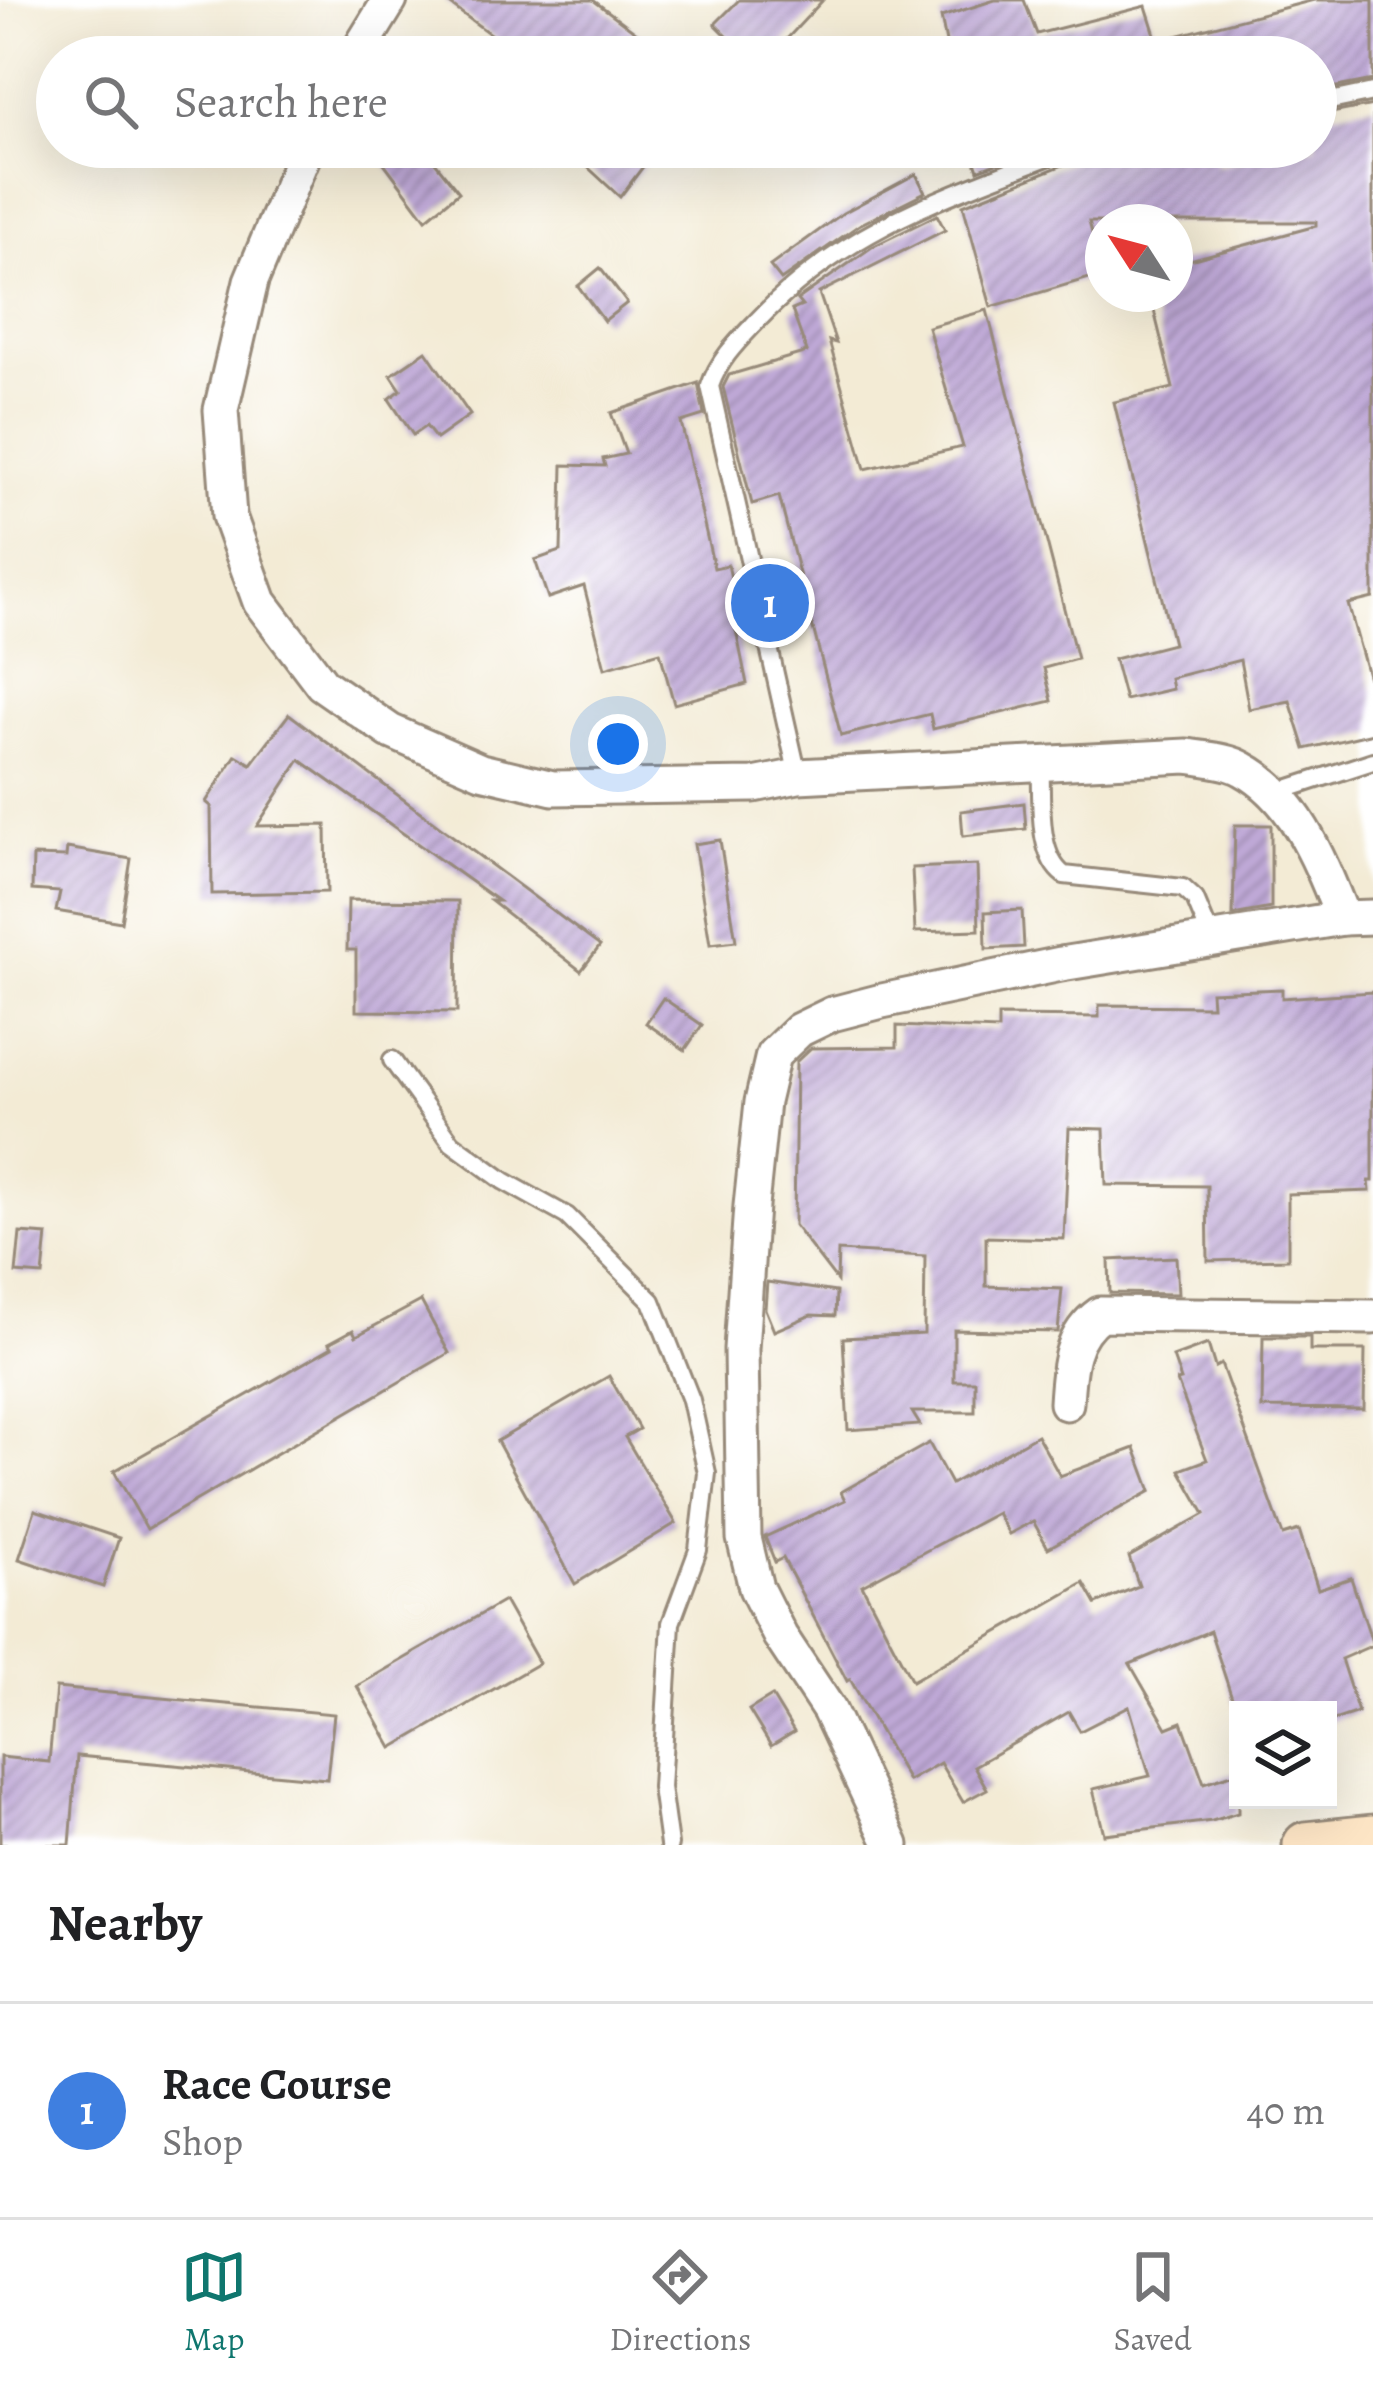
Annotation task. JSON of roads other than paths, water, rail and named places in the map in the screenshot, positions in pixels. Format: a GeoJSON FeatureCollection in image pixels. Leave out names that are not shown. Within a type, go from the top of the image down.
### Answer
{"type":"FeatureCollection","features":[{"type":"Feature","properties":{"kind":"street"},"geometry":{"type":"LineString","coordinates":[[368,36],[390,0]]}},
{"type":"Feature","properties":{"kind":"street"},"geometry":{"type":"LineString","coordinates":[[298,168],[251,281],[221,410],[229,516],[236,538],[260,602],[322,684],[390,731],[481,771],[553,788],[754,785],[798,776],[1040,760],[1187,756],[1240,766],[1278,792],[1358,917],[1060,964],[832,1013],[799,1030],[773,1055],[762,1102],[741,1349],[744,1538],[755,1588],[829,1710],[892,1845]]}},
{"type":"Feature","properties":{"kind":"street"},"geometry":{"type":"LineString","coordinates":[[1066,1403],[1068,1363],[1084,1326],[1100,1314],[1373,1317]]}},
{"type":"Feature","properties":{"kind":"lane"},"geometry":{"type":"LineString","coordinates":[[1337,100],[1373,92]]}},
{"type":"Feature","properties":{"kind":"lane"},"geometry":{"type":"LineString","coordinates":[[798,776],[710,386],[717,366],[785,291],[839,248],[921,207],[1019,168]]}},
{"type":"Feature","properties":{"kind":"lane"},"geometry":{"type":"LineString","coordinates":[[1040,760],[1047,851],[1053,867],[1064,874],[1184,888],[1195,899],[1213,941]]}},
{"type":"Feature","properties":{"kind":"lane"},"geometry":{"type":"LineString","coordinates":[[1278,792],[1373,761]]}},
{"type":"Feature","properties":{"kind":"lane"},"geometry":{"type":"LineString","coordinates":[[392,1060],[452,1143],[504,1181],[567,1216],[652,1301],[691,1400],[707,1473],[698,1550],[671,1623],[661,1786],[669,1845]]}},
{"type":"Feature","properties":{"kind":"place","name":"Race Course"},"geometry":{"type":"Point","coordinates":[770,603]}}]}
